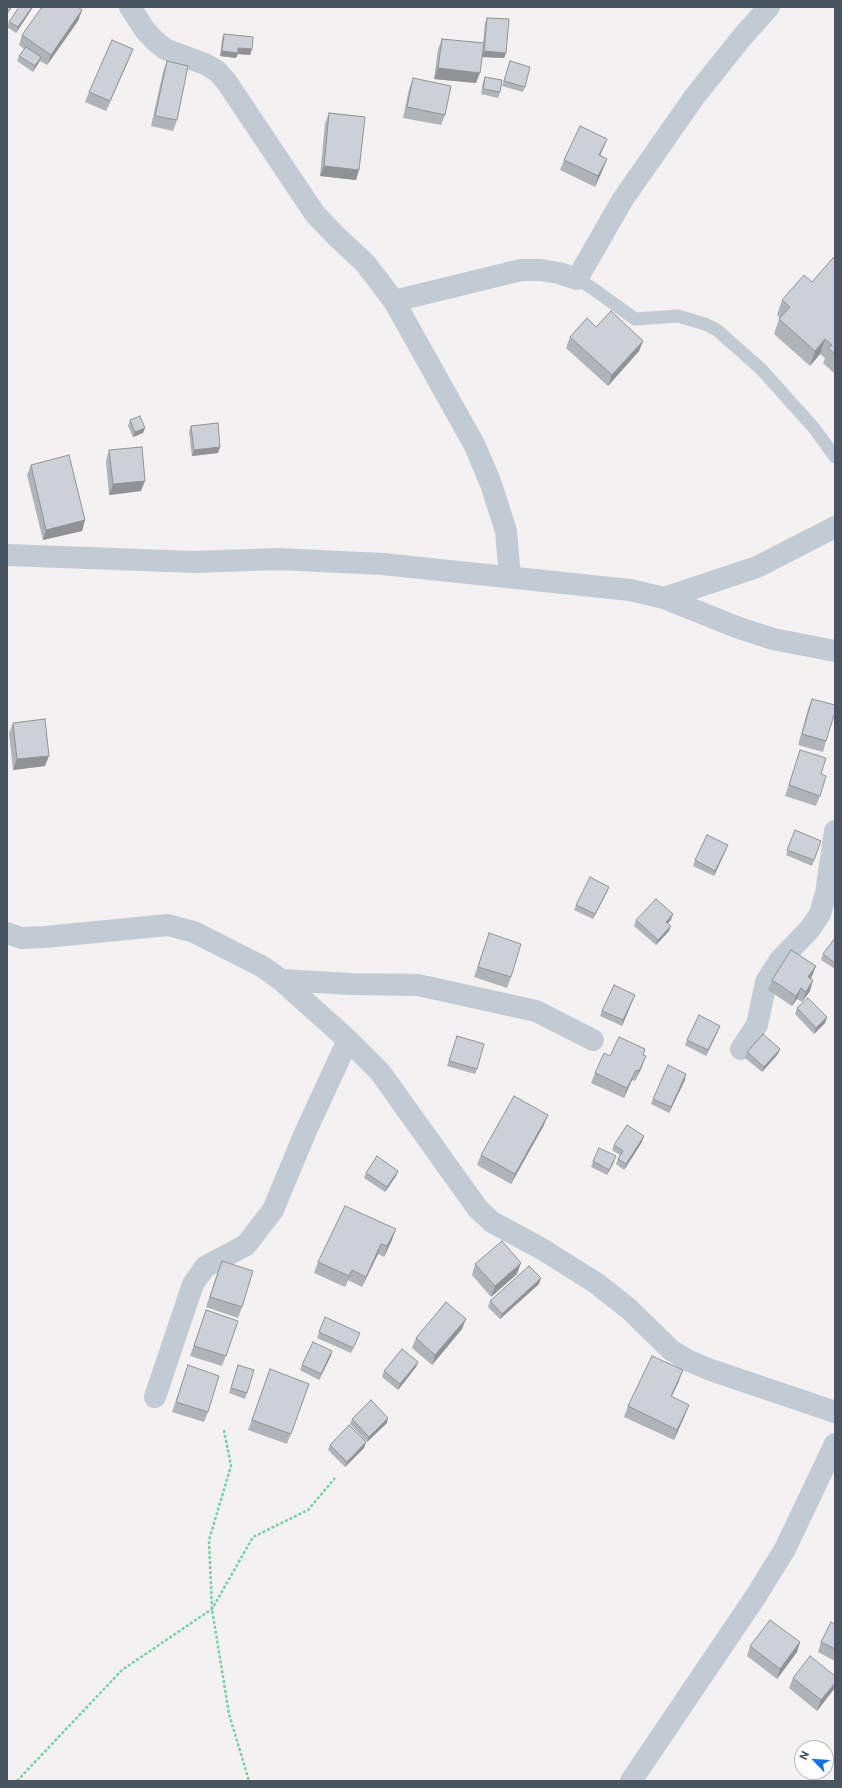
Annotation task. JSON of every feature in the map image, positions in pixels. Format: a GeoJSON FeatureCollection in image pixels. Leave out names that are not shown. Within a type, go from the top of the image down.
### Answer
{"type":"FeatureCollection","features":[{"type":"Feature","properties":{"kind":"street"},"geometry":{"type":"LineString","coordinates":[[130,7],[145,30],[165,49],[205,64],[217,71],[226,81],[316,214],[336,236],[365,263],[394,301],[475,446],[491,484],[506,531],[510,577]]}},
{"type":"Feature","properties":{"kind":"street"},"geometry":{"type":"LineString","coordinates":[[394,301],[521,270],[553,272],[577,279],[624,200],[686,109],[743,36],[769,7]]}},
{"type":"Feature","properties":{"kind":"street"},"geometry":{"type":"LineString","coordinates":[[664,598],[756,567],[835,527]]}},
{"type":"Feature","properties":{"kind":"street"},"geometry":{"type":"LineString","coordinates":[[7,555],[195,562],[278,559],[383,564],[630,590],[664,598],[739,628],[773,639],[835,651]]}},
{"type":"Feature","properties":{"kind":"street"},"geometry":{"type":"LineString","coordinates":[[742,1050],[757,1025],[766,982],[780,960],[809,930],[828,917],[826,893],[835,831]]}},
{"type":"Feature","properties":{"kind":"street"},"geometry":{"type":"LineString","coordinates":[[7,933],[21,938],[45,937],[168,925],[182,927],[243,956],[281,980],[348,1040],[380,1072],[478,1209],[492,1222],[542,1249],[596,1283],[629,1309],[671,1350],[687,1360],[708,1369],[835,1412]]}},
{"type":"Feature","properties":{"kind":"street"},"geometry":{"type":"LineString","coordinates":[[281,980],[351,984],[418,985],[536,1011],[593,1040]]}},
{"type":"Feature","properties":{"kind":"street"},"geometry":{"type":"LineString","coordinates":[[155,1397],[193,1284],[205,1267],[246,1245],[273,1210],[348,1040]]}},
{"type":"Feature","properties":{"kind":"street"},"geometry":{"type":"LineString","coordinates":[[631,1781],[756,1596],[785,1549],[835,1444]]}},
{"type":"Feature","properties":{"kind":"lane"},"geometry":{"type":"LineString","coordinates":[[577,279],[635,319],[678,316],[705,324],[718,330],[761,369],[814,428],[835,457]]}},
{"type":"Feature","properties":{"kind":"path"},"geometry":{"type":"LineString","coordinates":[[224,1430],[231,1466],[209,1540],[212,1609],[228,1714],[249,1781]]}},
{"type":"Feature","properties":{"kind":"path"},"geometry":{"type":"LineString","coordinates":[[17,1781],[122,1670],[212,1609],[253,1537],[308,1510],[335,1478]]}},
{"type":"Feature","properties":{"kind":"building"},"geometry":{"type":"Polygon","coordinates":[[[19,7],[32,7],[18,27],[9,22],[19,7]]]}},
{"type":"Feature","properties":{"kind":"building"},"geometry":{"type":"Polygon","coordinates":[[[42,7],[78,7],[82,10],[51,55],[22,35],[42,7]]]}},
{"type":"Feature","properties":{"kind":"building"},"geometry":{"type":"Polygon","coordinates":[[[487,18],[509,19],[506,53],[484,51],[487,18]]]}},
{"type":"Feature","properties":{"kind":"building"},"geometry":{"type":"Polygon","coordinates":[[[224,34],[253,37],[252,49],[238,48],[238,53],[222,51],[224,34]]]}},
{"type":"Feature","properties":{"kind":"building"},"geometry":{"type":"Polygon","coordinates":[[[442,39],[484,43],[480,73],[438,68],[442,39]]]}},
{"type":"Feature","properties":{"kind":"building"},"geometry":{"type":"Polygon","coordinates":[[[112,40],[133,49],[110,101],[89,92],[112,40]]]}},
{"type":"Feature","properties":{"kind":"building"},"geometry":{"type":"Polygon","coordinates":[[[26,47],[41,57],[35,66],[19,56],[26,47]]]}},
{"type":"Feature","properties":{"kind":"building"},"geometry":{"type":"Polygon","coordinates":[[[167,61],[188,66],[177,120],[155,116],[167,61]]]}},
{"type":"Feature","properties":{"kind":"building"},"geometry":{"type":"Polygon","coordinates":[[[510,61],[530,67],[525,87],[504,81],[510,61]]]}},
{"type":"Feature","properties":{"kind":"building"},"geometry":{"type":"Polygon","coordinates":[[[485,77],[502,80],[500,92],[483,89],[485,77]]]}},
{"type":"Feature","properties":{"kind":"building"},"geometry":{"type":"Polygon","coordinates":[[[413,78],[451,86],[445,115],[407,107],[413,78]]]}},
{"type":"Feature","properties":{"kind":"building"},"geometry":{"type":"Polygon","coordinates":[[[329,113],[365,117],[359,170],[324,166],[329,113]]]}},
{"type":"Feature","properties":{"kind":"building"},"geometry":{"type":"Polygon","coordinates":[[[580,126],[607,139],[599,155],[607,159],[598,176],[564,160],[580,126]]]}},
{"type":"Feature","properties":{"kind":"building"},"geometry":{"type":"Polygon","coordinates":[[[833,258],[835,260],[835,354],[828,348],[832,345],[825,339],[815,351],[779,319],[790,307],[782,300],[804,275],[812,282],[833,258]]]}},
{"type":"Feature","properties":{"kind":"building"},"geometry":{"type":"Polygon","coordinates":[[[611,311],[643,341],[612,375],[570,337],[587,318],[596,327],[611,311]]]}},
{"type":"Feature","properties":{"kind":"building"},"geometry":{"type":"Polygon","coordinates":[[[140,416],[145,428],[135,432],[130,420],[140,416]]]}},
{"type":"Feature","properties":{"kind":"building"},"geometry":{"type":"Polygon","coordinates":[[[218,423],[220,447],[194,450],[191,426],[218,423]]]}},
{"type":"Feature","properties":{"kind":"building"},"geometry":{"type":"Polygon","coordinates":[[[142,447],[145,481],[113,484],[109,450],[142,447]]]}},
{"type":"Feature","properties":{"kind":"building"},"geometry":{"type":"Polygon","coordinates":[[[69,455],[85,520],[46,530],[31,465],[69,455]]]}},
{"type":"Feature","properties":{"kind":"building"},"geometry":{"type":"Polygon","coordinates":[[[812,699],[835,705],[835,712],[826,741],[802,734],[812,699]]]}},
{"type":"Feature","properties":{"kind":"building"},"geometry":{"type":"Polygon","coordinates":[[[45,719],[49,756],[17,759],[13,723],[45,719]]]}},
{"type":"Feature","properties":{"kind":"building"},"geometry":{"type":"Polygon","coordinates":[[[800,750],[826,758],[821,774],[826,776],[820,796],[789,785],[800,750]]]}},
{"type":"Feature","properties":{"kind":"building"},"geometry":{"type":"Polygon","coordinates":[[[795,830],[821,841],[814,860],[787,850],[795,830]]]}},
{"type":"Feature","properties":{"kind":"building"},"geometry":{"type":"Polygon","coordinates":[[[707,835],[728,845],[715,871],[695,860],[707,835]]]}},
{"type":"Feature","properties":{"kind":"building"},"geometry":{"type":"Polygon","coordinates":[[[590,877],[609,887],[595,914],[576,905],[590,877]]]}},
{"type":"Feature","properties":{"kind":"building"},"geometry":{"type":"Polygon","coordinates":[[[656,899],[673,914],[666,922],[671,926],[658,940],[636,920],[656,899]]]}},
{"type":"Feature","properties":{"kind":"building"},"geometry":{"type":"Polygon","coordinates":[[[489,933],[521,944],[511,977],[478,967],[489,933]]]}},
{"type":"Feature","properties":{"kind":"building"},"geometry":{"type":"Polygon","coordinates":[[[835,938],[835,963],[823,954],[835,938]]]}},
{"type":"Feature","properties":{"kind":"building"},"geometry":{"type":"Polygon","coordinates":[[[791,950],[816,966],[808,977],[813,980],[806,992],[801,988],[796,996],[772,980],[791,950]]]}},
{"type":"Feature","properties":{"kind":"building"},"geometry":{"type":"Polygon","coordinates":[[[614,985],[635,995],[623,1020],[602,1011],[614,985]]]}},
{"type":"Feature","properties":{"kind":"building"},"geometry":{"type":"Polygon","coordinates":[[[808,998],[827,1017],[816,1028],[797,1008],[808,998]]]}},
{"type":"Feature","properties":{"kind":"building"},"geometry":{"type":"Polygon","coordinates":[[[699,1015],[720,1026],[708,1050],[687,1040],[699,1015]]]}},
{"type":"Feature","properties":{"kind":"building"},"geometry":{"type":"Polygon","coordinates":[[[763,1034],[780,1049],[764,1067],[747,1052],[763,1034]]]}},
{"type":"Feature","properties":{"kind":"building"},"geometry":{"type":"Polygon","coordinates":[[[457,1036],[484,1044],[477,1069],[449,1061],[457,1036]]]}},
{"type":"Feature","properties":{"kind":"building"},"geometry":{"type":"Polygon","coordinates":[[[619,1037],[645,1049],[643,1055],[646,1056],[639,1071],[636,1070],[627,1088],[595,1073],[604,1053],[610,1056],[619,1037]]]}},
{"type":"Feature","properties":{"kind":"building"},"geometry":{"type":"Polygon","coordinates":[[[668,1065],[686,1074],[671,1107],[653,1099],[668,1065]]]}},
{"type":"Feature","properties":{"kind":"building"},"geometry":{"type":"Polygon","coordinates":[[[514,1096],[548,1115],[515,1174],[481,1155],[514,1096]]]}},
{"type":"Feature","properties":{"kind":"building"},"geometry":{"type":"Polygon","coordinates":[[[627,1125],[644,1136],[626,1164],[618,1159],[623,1151],[614,1145],[627,1125]]]}},
{"type":"Feature","properties":{"kind":"building"},"geometry":{"type":"Polygon","coordinates":[[[599,1148],[616,1156],[609,1170],[593,1161],[599,1148]]]}},
{"type":"Feature","properties":{"kind":"building"},"geometry":{"type":"Polygon","coordinates":[[[377,1156],[398,1171],[387,1187],[366,1173],[377,1156]]]}},
{"type":"Feature","properties":{"kind":"building"},"geometry":{"type":"Polygon","coordinates":[[[345,1206],[396,1229],[387,1246],[381,1244],[366,1277],[352,1270],[349,1276],[318,1262],[345,1206]]]}},
{"type":"Feature","properties":{"kind":"building"},"geometry":{"type":"Polygon","coordinates":[[[502,1241],[521,1263],[495,1286],[475,1264],[502,1241]]]}},
{"type":"Feature","properties":{"kind":"building"},"geometry":{"type":"Polygon","coordinates":[[[222,1261],[253,1271],[242,1307],[210,1297],[222,1261]]]}},
{"type":"Feature","properties":{"kind":"building"},"geometry":{"type":"Polygon","coordinates":[[[529,1266],[541,1278],[502,1314],[490,1301],[529,1266]]]}},
{"type":"Feature","properties":{"kind":"building"},"geometry":{"type":"Polygon","coordinates":[[[446,1302],[466,1319],[435,1355],[416,1338],[446,1302]]]}},
{"type":"Feature","properties":{"kind":"building"},"geometry":{"type":"Polygon","coordinates":[[[206,1310],[238,1321],[226,1356],[194,1346],[206,1310]]]}},
{"type":"Feature","properties":{"kind":"building"},"geometry":{"type":"Polygon","coordinates":[[[325,1317],[360,1333],[353,1348],[319,1332],[325,1317]]]}},
{"type":"Feature","properties":{"kind":"building"},"geometry":{"type":"Polygon","coordinates":[[[313,1342],[332,1351],[321,1374],[302,1365],[313,1342]]]}},
{"type":"Feature","properties":{"kind":"building"},"geometry":{"type":"Polygon","coordinates":[[[402,1349],[418,1362],[400,1384],[384,1371],[402,1349]]]}},
{"type":"Feature","properties":{"kind":"building"},"geometry":{"type":"Polygon","coordinates":[[[652,1356],[683,1370],[671,1396],[689,1405],[677,1430],[628,1406],[652,1356]]]}},
{"type":"Feature","properties":{"kind":"building"},"geometry":{"type":"Polygon","coordinates":[[[188,1365],[219,1376],[208,1412],[176,1402],[188,1365]]]}},
{"type":"Feature","properties":{"kind":"building"},"geometry":{"type":"Polygon","coordinates":[[[238,1365],[254,1370],[247,1393],[231,1388],[238,1365]]]}},
{"type":"Feature","properties":{"kind":"building"},"geometry":{"type":"Polygon","coordinates":[[[270,1369],[309,1384],[291,1434],[252,1420],[270,1369]]]}},
{"type":"Feature","properties":{"kind":"building"},"geometry":{"type":"Polygon","coordinates":[[[371,1400],[388,1418],[369,1437],[352,1419],[371,1400]]]}},
{"type":"Feature","properties":{"kind":"building"},"geometry":{"type":"Polygon","coordinates":[[[349,1425],[366,1442],[347,1462],[330,1445],[349,1425]]]}},
{"type":"Feature","properties":{"kind":"building"},"geometry":{"type":"Polygon","coordinates":[[[770,1620],[800,1642],[780,1669],[750,1646],[770,1620]]]}},
{"type":"Feature","properties":{"kind":"building"},"geometry":{"type":"Polygon","coordinates":[[[831,1622],[835,1624],[835,1649],[821,1642],[831,1622]]]}},
{"type":"Feature","properties":{"kind":"building"},"geometry":{"type":"Polygon","coordinates":[[[810,1656],[835,1676],[835,1683],[821,1700],[793,1678],[810,1656]]]}}]}
